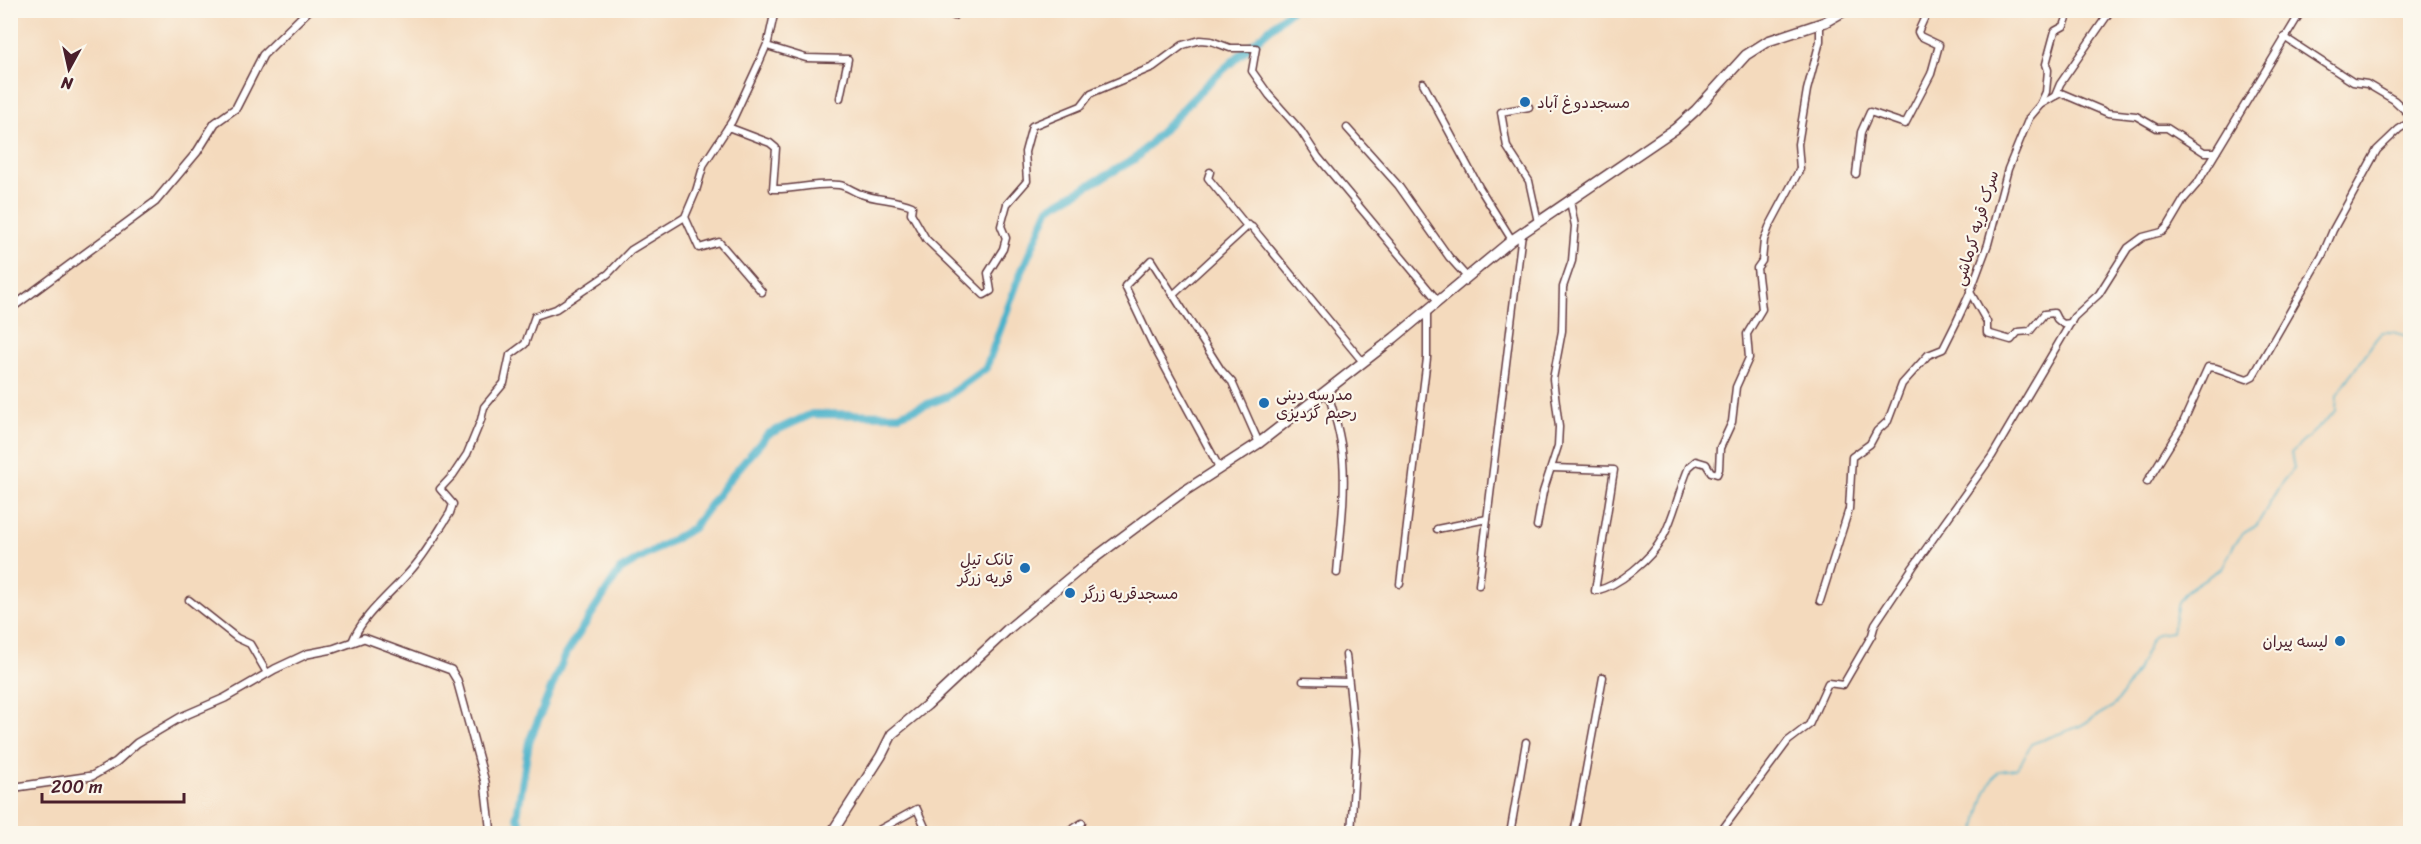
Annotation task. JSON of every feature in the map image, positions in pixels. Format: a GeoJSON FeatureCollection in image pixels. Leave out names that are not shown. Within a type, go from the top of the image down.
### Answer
{"type":"FeatureCollection","features":[{"type":"Feature","properties":{"kind":"highway"},"geometry":{"type":"LineString","coordinates":[[831,834],[881,756],[892,734],[927,705],[1007,630],[1085,565],[1183,492],[1259,443],[1363,362],[1512,240],[1675,129],[1696,110],[1746,56],[1768,41],[1820,24],[1840,12]]}},
{"type":"Feature","properties":{"kind":"street"},"geometry":{"type":"LineString","coordinates":[[10,309],[155,202],[197,152],[215,123],[236,108],[262,55],[309,10]]}},
{"type":"Feature","properties":{"kind":"street"},"geometry":{"type":"LineString","coordinates":[[352,642],[355,634],[378,606],[418,562],[450,513],[453,504],[440,489],[453,475],[466,454],[481,420],[484,407],[504,383],[510,355],[525,344],[535,316],[556,309],[608,274],[631,250],[685,217],[704,164],[728,127],[767,46],[775,10]]}},
{"type":"Feature","properties":{"kind":"street"},"geometry":{"type":"LineString","coordinates":[[945,10],[954,16]]}},
{"type":"Feature","properties":{"kind":"street"},"geometry":{"type":"LineString","coordinates":[[1856,174],[1861,132],[1870,112],[1905,124],[1931,74],[1939,45],[1920,36],[1918,32],[1928,10]]}},
{"type":"Feature","properties":{"kind":"street","name":"سرک قریه کرماشی"},"geometry":{"type":"LineString","coordinates":[[1820,601],[1849,509],[1852,457],[1870,444],[1877,431],[1888,422],[1902,384],[1916,367],[1929,356],[1943,349],[1970,292],[1988,244],[2008,169],[2029,118],[2040,105],[2046,92],[2048,70],[2046,64],[2055,31],[2064,26],[2070,10]]}},
{"type":"Feature","properties":{"kind":"street"},"geometry":{"type":"LineString","coordinates":[[2055,96],[2060,84],[2110,10]]}},
{"type":"Feature","properties":{"kind":"street"},"geometry":{"type":"LineString","coordinates":[[1719,834],[1788,741],[1809,725],[1828,683],[1843,685],[1872,635],[1875,624],[1992,456],[2082,307],[2099,294],[2128,248],[2143,237],[2162,232],[2169,226],[2302,10]]}},
{"type":"Feature","properties":{"kind":"street"},"geometry":{"type":"LineString","coordinates":[[1552,468],[1614,470],[1595,591],[1607,589],[1633,571],[1662,538],[1689,467],[1696,461],[1706,464],[1711,472],[1717,474],[1720,448],[1732,422],[1736,387],[1749,358],[1747,334],[1762,309],[1757,268],[1762,261],[1764,240],[1800,169],[1798,144],[1807,90],[1820,41],[1820,24]]}},
{"type":"Feature","properties":{"kind":"street"},"geometry":{"type":"LineString","coordinates":[[2284,38],[2353,82],[2367,84],[2394,100],[2410,115]]}},
{"type":"Feature","properties":{"kind":"street"},"geometry":{"type":"LineString","coordinates":[[728,127],[770,143],[776,148],[773,189],[842,185],[863,195],[898,200],[912,206],[910,213],[926,239],[984,295],[991,291],[988,273],[1003,249],[1006,238],[1001,226],[1006,204],[1027,181],[1025,152],[1032,126],[1081,106],[1091,93],[1153,67],[1184,45],[1200,40],[1211,41],[1230,48],[1256,48],[1252,71],[1269,95],[1301,131],[1318,157],[1438,301]]}},
{"type":"Feature","properties":{"kind":"street"},"geometry":{"type":"LineString","coordinates":[[767,46],[806,58],[848,59],[840,98]]}},
{"type":"Feature","properties":{"kind":"street"},"geometry":{"type":"LineString","coordinates":[[1423,83],[1479,187],[1512,240]]}},
{"type":"Feature","properties":{"kind":"street"},"geometry":{"type":"LineString","coordinates":[[2040,105],[2061,93],[2102,111],[2136,116],[2157,128],[2167,128],[2204,152],[2216,152]]}},
{"type":"Feature","properties":{"kind":"street"},"geometry":{"type":"LineString","coordinates":[[1529,107],[1501,112],[1506,147],[1529,181],[1538,222]]}},
{"type":"Feature","properties":{"kind":"street"},"geometry":{"type":"LineString","coordinates":[[2147,482],[2181,427],[2208,367],[2247,379],[2253,376],[2322,256],[2333,230],[2377,150],[2410,122]]}},
{"type":"Feature","properties":{"kind":"street"},"geometry":{"type":"LineString","coordinates":[[1347,128],[1398,185],[1449,256],[1467,277]]}},
{"type":"Feature","properties":{"kind":"street"},"geometry":{"type":"LineString","coordinates":[[1210,172],[1208,178],[1363,362]]}},
{"type":"Feature","properties":{"kind":"street"},"geometry":{"type":"LineString","coordinates":[[1537,526],[1543,492],[1558,446],[1560,427],[1553,379],[1562,331],[1563,287],[1572,261],[1575,226],[1570,201]]}},
{"type":"Feature","properties":{"kind":"street"},"geometry":{"type":"LineString","coordinates":[[685,217],[699,248],[719,242],[762,292]]}},
{"type":"Feature","properties":{"kind":"street"},"geometry":{"type":"LineString","coordinates":[[1173,294],[1249,225]]}},
{"type":"Feature","properties":{"kind":"street"},"geometry":{"type":"LineString","coordinates":[[1479,585],[1522,233]]}},
{"type":"Feature","properties":{"kind":"street"},"geometry":{"type":"LineString","coordinates":[[1220,469],[1152,343],[1125,286],[1151,260],[1221,370],[1232,382],[1259,443]]}},
{"type":"Feature","properties":{"kind":"street"},"geometry":{"type":"LineString","coordinates":[[1970,292],[1986,322],[1987,333],[2002,339],[2011,340],[2018,332],[2030,331],[2044,314],[2054,313],[2063,324],[2071,322]]}},
{"type":"Feature","properties":{"kind":"street"},"geometry":{"type":"LineString","coordinates":[[1400,584],[1427,358],[1427,309]]}},
{"type":"Feature","properties":{"kind":"street"},"geometry":{"type":"LineString","coordinates":[[1327,390],[1334,415],[1343,468],[1342,519],[1337,573]]}},
{"type":"Feature","properties":{"kind":"street"},"geometry":{"type":"LineString","coordinates":[[1437,529],[1487,519]]}},
{"type":"Feature","properties":{"kind":"street"},"geometry":{"type":"LineString","coordinates":[[189,600],[237,638],[250,644],[267,673]]}},
{"type":"Feature","properties":{"kind":"street"},"geometry":{"type":"LineString","coordinates":[[10,788],[92,776],[116,762],[146,737],[182,717],[225,698],[267,673],[306,654],[333,649],[364,638],[451,670],[457,680],[485,782],[491,834]]}},
{"type":"Feature","properties":{"kind":"street"},"geometry":{"type":"LineString","coordinates":[[1346,655],[1356,750],[1351,834]]}},
{"type":"Feature","properties":{"kind":"street"},"geometry":{"type":"LineString","coordinates":[[1574,834],[1603,677]]}},
{"type":"Feature","properties":{"kind":"street"},"geometry":{"type":"LineString","coordinates":[[1302,681],[1348,682]]}},
{"type":"Feature","properties":{"kind":"street"},"geometry":{"type":"LineString","coordinates":[[1510,834],[1526,742]]}},
{"type":"Feature","properties":{"kind":"street"},"geometry":{"type":"LineString","coordinates":[[877,834],[879,830],[915,809],[919,810],[927,834]]}},
{"type":"Feature","properties":{"kind":"street"},"geometry":{"type":"LineString","coordinates":[[1065,834],[1082,823]]}},
{"type":"Feature","properties":{"kind":"waterway"},"geometry":{"type":"LineString","coordinates":[[525,834],[517,816],[529,742],[565,655],[620,570],[693,528],[728,481],[768,434],[812,414],[899,415],[946,397],[986,368],[1020,275],[1049,208],[1135,159],[1206,85],[1291,10]]}},
{"type":"Feature","properties":{"kind":"waterway"},"geometry":{"type":"LineString","coordinates":[[1975,834],[1986,793],[1999,771],[2016,769],[2031,744],[2080,726],[2115,705],[2137,671],[2151,640],[2157,634],[2172,632],[2178,602],[2186,591],[2223,567],[2235,543],[2244,533],[2257,525],[2283,481],[2294,468],[2291,453],[2336,411],[2337,395],[2382,332],[2393,332],[2410,337]]}},
{"type":"Feature","properties":{"kind":"place","name":"مسجددوغ آباد"},"geometry":{"type":"Point","coordinates":[1525,102]}},
{"type":"Feature","properties":{"kind":"place","name":"مدرسه دینی رحیم گردیزی"},"geometry":{"type":"Point","coordinates":[1264,403]}},
{"type":"Feature","properties":{"kind":"place","name":"تانک تیل قریه زرگر"},"geometry":{"type":"Point","coordinates":[1025,568]}},
{"type":"Feature","properties":{"kind":"place","name":"مسجدقریه زرگر"},"geometry":{"type":"Point","coordinates":[1070,593]}},
{"type":"Feature","properties":{"kind":"place","name":"لیسه پیران"},"geometry":{"type":"Point","coordinates":[2340,641]}}]}
